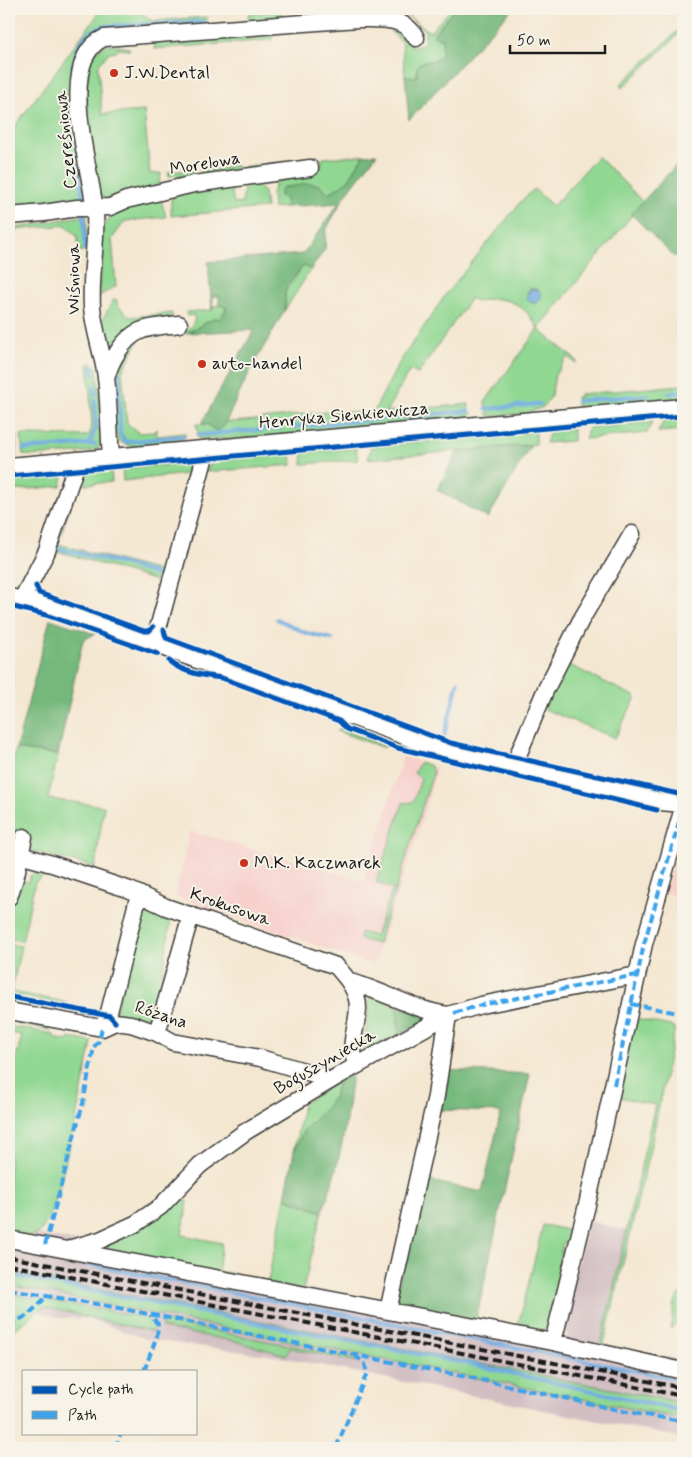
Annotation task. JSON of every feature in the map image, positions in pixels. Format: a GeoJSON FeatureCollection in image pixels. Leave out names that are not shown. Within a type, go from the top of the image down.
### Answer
{"type":"FeatureCollection","features":[{"type":"Feature","properties":{"kind":"street","name":"Czereśniowa"},"geometry":{"type":"LineString","coordinates":[[102,207],[82,139],[80,84],[86,54],[98,41],[104,38],[175,31],[381,19],[401,23],[410,29],[416,38]]}},
{"type":"Feature","properties":{"kind":"street","name":"Morelowa"},"geometry":{"type":"LineString","coordinates":[[9,216],[102,207],[194,184],[310,168]]}},
{"type":"Feature","properties":{"kind":"street","name":"Wiśniowa"},"geometry":{"type":"LineString","coordinates":[[102,207],[95,229],[92,309],[106,379],[111,457]]}},
{"type":"Feature","properties":{"kind":"street","name":"Wiśniowa"},"geometry":{"type":"LineString","coordinates":[[106,379],[115,357],[131,336],[145,329],[179,324]]}},
{"type":"Feature","properties":{"kind":"street","name":"Henryka Sienkiewicza"},"geometry":{"type":"LineString","coordinates":[[9,466],[683,406]]}},
{"type":"Feature","properties":{"kind":"street"},"geometry":{"type":"LineString","coordinates":[[154,643],[207,449]]}},
{"type":"Feature","properties":{"kind":"street"},"geometry":{"type":"LineString","coordinates":[[78,460],[47,551],[15,598],[154,643],[439,749],[660,802],[683,804]]}},
{"type":"Feature","properties":{"kind":"street"},"geometry":{"type":"LineString","coordinates":[[513,767],[545,691],[576,629],[632,534]]}},
{"type":"Feature","properties":{"kind":"street"},"geometry":{"type":"LineString","coordinates":[[553,1342],[588,1205],[637,975],[683,808]]}},
{"type":"Feature","properties":{"kind":"street"},"geometry":{"type":"LineString","coordinates":[[9,897],[14,853],[24,837]]}},
{"type":"Feature","properties":{"kind":"street","name":"Krokusowa"},"geometry":{"type":"LineString","coordinates":[[14,853],[139,894],[191,915],[336,966],[350,982],[357,1000],[352,1054],[357,1065]]}},
{"type":"Feature","properties":{"kind":"street"},"geometry":{"type":"LineString","coordinates":[[102,1028],[108,1016],[139,894]]}},
{"type":"Feature","properties":{"kind":"street"},"geometry":{"type":"LineString","coordinates":[[157,1033],[191,915]]}},
{"type":"Feature","properties":{"kind":"street","name":"Boguszyniecka"},"geometry":{"type":"LineString","coordinates":[[65,1249],[100,1240],[135,1224],[160,1207],[190,1174],[222,1148],[328,1082],[448,1015],[481,1005],[637,975]]}},
{"type":"Feature","properties":{"kind":"street"},"geometry":{"type":"LineString","coordinates":[[350,982],[370,987],[412,1007],[448,1015],[434,1104],[388,1311]]}},
{"type":"Feature","properties":{"kind":"street","name":"Różana"},"geometry":{"type":"LineString","coordinates":[[9,1011],[102,1028],[115,1022],[132,1024],[157,1033],[173,1042],[260,1058],[321,1076],[328,1082]]}},
{"type":"Feature","properties":{"kind":"street"},"geometry":{"type":"LineString","coordinates":[[9,1239],[553,1342],[683,1371]]}},
{"type":"Feature","properties":{"kind":"shaded area","name":"M.K. Kaczmarek"},"geometry":{"type":"Polygon","coordinates":[[[403,756],[437,768],[417,837],[373,965],[175,896],[190,831],[364,881],[403,756]]]}},
{"type":"Feature","properties":{"kind":"shaded area"},"geometry":{"type":"Polygon","coordinates":[[[683,836],[683,900],[664,892],[683,836]]]}},
{"type":"Feature","properties":{"kind":"shaded area"},"geometry":{"type":"Polygon","coordinates":[[[588,1221],[627,1231],[601,1343],[683,1360],[683,1438],[275,1356],[150,1340],[89,1319],[62,1318],[9,1304],[9,1229],[103,1247],[102,1251],[568,1337],[565,1332],[566,1312],[588,1221]]]}},
{"type":"Feature","properties":{"kind":"green space"},"geometry":{"type":"Polygon","coordinates":[[[102,9],[136,9],[152,21],[207,17],[206,24],[86,45],[87,202],[9,213],[9,134],[102,9]]]}},
{"type":"Feature","properties":{"kind":"green space"},"geometry":{"type":"Polygon","coordinates":[[[315,9],[399,9],[392,13],[295,14],[295,11],[315,9]]]}},
{"type":"Feature","properties":{"kind":"green space"},"geometry":{"type":"Polygon","coordinates":[[[451,9],[455,9],[434,33],[443,41],[442,54],[437,60],[423,62],[417,67],[417,77],[405,76],[402,42],[390,31],[396,33],[413,47],[420,46],[425,41],[425,31],[407,15],[430,32],[451,9]]]}},
{"type":"Feature","properties":{"kind":"green space"},"geometry":{"type":"Polygon","coordinates":[[[455,9],[512,9],[409,120],[405,76],[417,77],[417,67],[420,63],[437,60],[442,54],[442,38],[433,36],[455,9]]]}},
{"type":"Feature","properties":{"kind":"green space"},"geometry":{"type":"Polygon","coordinates":[[[283,11],[282,16],[249,23],[248,14],[283,11]]]}},
{"type":"Feature","properties":{"kind":"green space"},"geometry":{"type":"Polygon","coordinates":[[[683,26],[683,30],[622,88],[620,85],[683,26]]]}},
{"type":"Feature","properties":{"kind":"green space"},"geometry":{"type":"Polygon","coordinates":[[[269,32],[273,35],[272,40],[154,49],[156,41],[269,32]]]}},
{"type":"Feature","properties":{"kind":"green space"},"geometry":{"type":"Polygon","coordinates":[[[109,44],[129,48],[130,50],[117,49],[117,51],[109,52],[98,66],[102,114],[144,111],[150,174],[161,173],[159,184],[107,199],[99,196],[83,108],[91,54],[109,44]]]}},
{"type":"Feature","properties":{"kind":"green space"},"geometry":{"type":"Polygon","coordinates":[[[377,154],[344,197],[326,230],[325,249],[311,269],[303,266],[288,284],[285,292],[285,310],[251,369],[224,426],[220,430],[214,430],[207,424],[201,424],[254,330],[187,333],[215,318],[220,319],[227,308],[219,305],[219,296],[213,296],[212,310],[208,262],[303,254],[339,203],[286,207],[286,199],[280,196],[280,190],[283,187],[312,183],[328,193],[331,192],[349,180],[363,155],[377,154]]]}},
{"type":"Feature","properties":{"kind":"green space"},"geometry":{"type":"Polygon","coordinates":[[[363,155],[358,168],[340,187],[328,193],[321,185],[283,187],[286,207],[273,208],[272,194],[276,181],[319,171],[323,158],[363,155]]]}},
{"type":"Feature","properties":{"kind":"green space"},"geometry":{"type":"Polygon","coordinates":[[[598,156],[643,202],[538,329],[527,313],[513,303],[496,299],[477,302],[471,298],[418,374],[410,370],[386,412],[469,404],[468,413],[473,413],[470,416],[455,420],[235,439],[199,439],[196,424],[224,426],[227,422],[338,412],[356,412],[372,415],[399,363],[446,294],[523,199],[534,189],[553,206],[598,156]],[[530,289],[527,292],[534,303],[539,300],[534,289],[530,289]]]}},
{"type":"Feature","properties":{"kind":"green space"},"geometry":{"type":"Polygon","coordinates":[[[683,158],[683,250],[674,257],[631,214],[683,158]]]}},
{"type":"Feature","properties":{"kind":"green space"},"geometry":{"type":"Polygon","coordinates":[[[313,159],[312,161],[244,172],[243,167],[313,159]]]}},
{"type":"Feature","properties":{"kind":"green space"},"geometry":{"type":"Polygon","coordinates":[[[237,165],[238,170],[202,177],[201,169],[215,170],[237,165]]]}},
{"type":"Feature","properties":{"kind":"green space"},"geometry":{"type":"Polygon","coordinates":[[[194,170],[194,178],[179,180],[179,175],[169,176],[168,172],[194,170]]]}},
{"type":"Feature","properties":{"kind":"green space"},"geometry":{"type":"Polygon","coordinates":[[[254,184],[264,192],[266,208],[171,216],[171,199],[177,193],[231,187],[234,204],[242,203],[244,188],[254,184]]]}},
{"type":"Feature","properties":{"kind":"green space"},"geometry":{"type":"Polygon","coordinates":[[[161,200],[166,217],[125,221],[112,239],[116,286],[99,296],[101,230],[113,214],[126,206],[161,200]]]}},
{"type":"Feature","properties":{"kind":"green space"},"geometry":{"type":"Polygon","coordinates":[[[87,215],[87,249],[79,252],[77,236],[65,225],[15,230],[15,228],[87,215]]]}},
{"type":"Feature","properties":{"kind":"green space"},"geometry":{"type":"Polygon","coordinates":[[[303,266],[311,269],[285,310],[285,292],[303,266]]]}},
{"type":"Feature","properties":{"kind":"green space"},"geometry":{"type":"Polygon","coordinates":[[[113,300],[117,300],[117,305],[130,317],[172,313],[172,317],[110,352],[102,321],[113,300]]]}},
{"type":"Feature","properties":{"kind":"green space"},"geometry":{"type":"Polygon","coordinates":[[[222,305],[227,307],[220,319],[215,318],[187,333],[141,336],[122,372],[127,423],[139,433],[154,432],[156,429],[157,436],[185,433],[185,438],[170,444],[143,448],[126,445],[119,441],[114,425],[113,389],[117,361],[125,348],[135,337],[146,332],[184,331],[194,323],[194,315],[187,316],[187,312],[212,310],[214,306],[222,305]]]}},
{"type":"Feature","properties":{"kind":"green space"},"geometry":{"type":"Polygon","coordinates":[[[538,329],[577,361],[576,363],[567,357],[555,375],[551,397],[543,407],[525,414],[489,416],[485,402],[538,329]]]}},
{"type":"Feature","properties":{"kind":"green space"},"geometry":{"type":"Polygon","coordinates":[[[92,363],[97,368],[103,440],[99,447],[96,450],[82,452],[23,455],[21,435],[89,436],[92,425],[88,365],[92,363]]]}},
{"type":"Feature","properties":{"kind":"green space"},"geometry":{"type":"Polygon","coordinates":[[[683,385],[683,399],[659,399],[648,403],[646,401],[593,408],[577,406],[576,397],[580,397],[580,394],[683,385]]]}},
{"type":"Feature","properties":{"kind":"green space"},"geometry":{"type":"Polygon","coordinates":[[[683,420],[683,430],[658,432],[664,421],[683,420]]]}},
{"type":"Feature","properties":{"kind":"green space"},"geometry":{"type":"Polygon","coordinates":[[[653,422],[647,433],[585,439],[588,428],[653,422]]]}},
{"type":"Feature","properties":{"kind":"green space"},"geometry":{"type":"Polygon","coordinates":[[[573,429],[573,441],[546,443],[550,431],[573,429]]]}},
{"type":"Feature","properties":{"kind":"green space"},"geometry":{"type":"Polygon","coordinates":[[[536,432],[536,444],[368,459],[371,446],[536,432]]]}},
{"type":"Feature","properties":{"kind":"green space"},"geometry":{"type":"Polygon","coordinates":[[[16,435],[16,455],[9,458],[9,436],[16,435]]]}},
{"type":"Feature","properties":{"kind":"green space"},"geometry":{"type":"Polygon","coordinates":[[[531,445],[488,518],[437,490],[458,451],[531,445]]]}},
{"type":"Feature","properties":{"kind":"green space"},"geometry":{"type":"Polygon","coordinates":[[[356,448],[358,460],[302,464],[303,452],[356,448]]]}},
{"type":"Feature","properties":{"kind":"green space"},"geometry":{"type":"Polygon","coordinates":[[[291,453],[292,465],[206,472],[213,460],[291,453]]]}},
{"type":"Feature","properties":{"kind":"green space"},"geometry":{"type":"Polygon","coordinates":[[[194,462],[195,473],[123,481],[122,468],[194,462]]]}},
{"type":"Feature","properties":{"kind":"green space"},"geometry":{"type":"Polygon","coordinates":[[[111,469],[112,482],[76,485],[58,544],[170,574],[167,584],[60,552],[54,556],[79,472],[111,469]]]}},
{"type":"Feature","properties":{"kind":"green space"},"geometry":{"type":"Polygon","coordinates":[[[63,475],[61,486],[9,491],[9,478],[63,475]]]}},
{"type":"Feature","properties":{"kind":"green space"},"geometry":{"type":"Polygon","coordinates":[[[50,619],[95,634],[83,640],[58,755],[16,749],[50,619]]]}},
{"type":"Feature","properties":{"kind":"green space"},"geometry":{"type":"Polygon","coordinates":[[[565,663],[636,697],[615,738],[544,709],[565,663]]]}},
{"type":"Feature","properties":{"kind":"green space"},"geometry":{"type":"Polygon","coordinates":[[[341,727],[346,731],[385,746],[384,748],[337,731],[341,727]]]}},
{"type":"Feature","properties":{"kind":"green space"},"geometry":{"type":"Polygon","coordinates":[[[16,749],[58,755],[48,799],[104,806],[95,867],[34,852],[28,845],[17,841],[9,846],[9,838],[14,833],[9,832],[9,783],[16,749]]]}},
{"type":"Feature","properties":{"kind":"green space"},"geometry":{"type":"Polygon","coordinates":[[[420,762],[431,766],[433,774],[378,944],[360,939],[360,932],[375,936],[393,889],[376,882],[403,803],[413,802],[421,779],[414,773],[420,762]]]}},
{"type":"Feature","properties":{"kind":"green space"},"geometry":{"type":"Polygon","coordinates":[[[41,869],[58,875],[58,877],[48,873],[35,882],[22,942],[9,938],[9,907],[19,879],[29,882],[30,876],[41,869]]]}},
{"type":"Feature","properties":{"kind":"green space"},"geometry":{"type":"Polygon","coordinates":[[[140,905],[171,920],[163,971],[166,984],[158,1013],[151,1020],[114,1019],[140,905]]]}},
{"type":"Feature","properties":{"kind":"green space"},"geometry":{"type":"Polygon","coordinates":[[[9,944],[21,946],[13,992],[66,1002],[66,1005],[13,995],[9,988],[9,944]]]}},
{"type":"Feature","properties":{"kind":"green space"},"geometry":{"type":"Polygon","coordinates":[[[370,994],[397,1007],[399,1035],[363,1056],[370,994]]]}},
{"type":"Feature","properties":{"kind":"green space"},"geometry":{"type":"Polygon","coordinates":[[[397,1007],[433,1016],[399,1035],[397,1007]]]}},
{"type":"Feature","properties":{"kind":"green space"},"geometry":{"type":"Polygon","coordinates":[[[16,1018],[46,1026],[51,1030],[18,1024],[16,1018]]]}},
{"type":"Feature","properties":{"kind":"green space"},"geometry":{"type":"Polygon","coordinates":[[[632,1018],[675,1027],[652,1140],[603,1348],[601,1343],[655,1105],[615,1096],[632,1018]]]}},
{"type":"Feature","properties":{"kind":"green space"},"geometry":{"type":"Polygon","coordinates":[[[9,1026],[53,1034],[55,1038],[68,1041],[70,1038],[92,1042],[75,1123],[52,1211],[40,1233],[27,1237],[9,1232],[9,1086],[22,1035],[9,1033],[9,1026]]]}},
{"type":"Feature","properties":{"kind":"green space"},"geometry":{"type":"Polygon","coordinates":[[[444,1070],[530,1074],[475,1324],[393,1308],[422,1179],[482,1192],[501,1112],[437,1110],[444,1070]]]}},
{"type":"Feature","properties":{"kind":"green space"},"geometry":{"type":"Polygon","coordinates":[[[352,1072],[342,1144],[334,1178],[322,1212],[285,1198],[294,1151],[304,1130],[327,1107],[334,1097],[338,1081],[352,1072]]]}},
{"type":"Feature","properties":{"kind":"green space"},"geometry":{"type":"Polygon","coordinates":[[[338,1081],[334,1097],[327,1107],[304,1130],[294,1151],[303,1104],[338,1081]]]}},
{"type":"Feature","properties":{"kind":"green space"},"geometry":{"type":"Polygon","coordinates":[[[180,1195],[188,1202],[182,1235],[222,1243],[218,1271],[268,1281],[285,1198],[322,1212],[303,1290],[84,1249],[180,1195]]]}},
{"type":"Feature","properties":{"kind":"green space"},"geometry":{"type":"Polygon","coordinates":[[[543,1225],[577,1232],[572,1243],[563,1243],[558,1265],[567,1265],[549,1329],[543,1333],[517,1330],[543,1225]]]}},
{"type":"Feature","properties":{"kind":"green space"},"geometry":{"type":"Polygon","coordinates":[[[9,1272],[683,1403],[683,1419],[9,1285],[9,1272]]]}},
{"type":"Feature","properties":{"kind":"green space"},"geometry":{"type":"Polygon","coordinates":[[[683,1290],[683,1317],[671,1329],[675,1302],[683,1290]]]}},
{"type":"Feature","properties":{"kind":"green space"},"geometry":{"type":"Polygon","coordinates":[[[9,1294],[143,1317],[151,1322],[154,1332],[43,1307],[9,1334],[9,1294]]]}},
{"type":"Feature","properties":{"kind":"green space"},"geometry":{"type":"Polygon","coordinates":[[[162,1321],[351,1357],[358,1362],[290,1348],[286,1355],[234,1341],[162,1328],[162,1321]]]}},
{"type":"Feature","properties":{"kind":"water"},"geometry":{"type":"Polygon","coordinates":[[[534,289],[539,291],[541,296],[539,301],[534,303],[529,301],[527,296],[529,291],[534,289]]]}},
{"type":"Feature","properties":{"kind":"waterway"},"geometry":{"type":"LineString","coordinates":[[74,68],[79,46],[86,36],[98,28],[106,26],[205,22]]}},
{"type":"Feature","properties":{"kind":"waterway"},"geometry":{"type":"LineString","coordinates":[[76,145],[83,201]]}},
{"type":"Feature","properties":{"kind":"waterway"},"geometry":{"type":"LineString","coordinates":[[84,213],[85,249]]}},
{"type":"Feature","properties":{"kind":"waterway"},"geometry":{"type":"LineString","coordinates":[[92,367],[93,374]]}},
{"type":"Feature","properties":{"kind":"waterway"},"geometry":{"type":"LineString","coordinates":[[119,372],[120,433],[125,442],[184,436]]}},
{"type":"Feature","properties":{"kind":"waterway"},"geometry":{"type":"LineString","coordinates":[[94,386],[95,394]]}},
{"type":"Feature","properties":{"kind":"waterway"},"geometry":{"type":"LineString","coordinates":[[669,393],[683,392]]}},
{"type":"Feature","properties":{"kind":"waterway"},"geometry":{"type":"LineString","coordinates":[[577,401],[648,395]]}},
{"type":"Feature","properties":{"kind":"waterway"},"geometry":{"type":"LineString","coordinates":[[89,444],[96,428],[95,400]]}},
{"type":"Feature","properties":{"kind":"waterway"},"geometry":{"type":"LineString","coordinates":[[486,409],[540,404]]}},
{"type":"Feature","properties":{"kind":"waterway"},"geometry":{"type":"LineString","coordinates":[[291,427],[469,411]]}},
{"type":"Feature","properties":{"kind":"waterway"},"geometry":{"type":"LineString","coordinates":[[198,435],[281,428]]}},
{"type":"Feature","properties":{"kind":"waterway"},"geometry":{"type":"LineString","coordinates":[[23,449],[95,444]]}},
{"type":"Feature","properties":{"kind":"waterway"},"geometry":{"type":"LineString","coordinates":[[57,548],[127,565],[167,578]]}},
{"type":"Feature","properties":{"kind":"waterway"},"geometry":{"type":"LineString","coordinates":[[277,619],[306,633],[332,639]]}},
{"type":"Feature","properties":{"kind":"waterway"},"geometry":{"type":"LineString","coordinates":[[444,736],[458,682]]}},
{"type":"Feature","properties":{"kind":"waterway"},"geometry":{"type":"LineString","coordinates":[[9,1249],[683,1380]]}},
{"type":"Feature","properties":{"kind":"waterway"},"geometry":{"type":"LineString","coordinates":[[9,1275],[475,1365],[683,1411]]}},
{"type":"Feature","properties":{"kind":"railway"},"geometry":{"type":"LineString","coordinates":[[9,1257],[683,1388]]}},
{"type":"Feature","properties":{"kind":"railway"},"geometry":{"type":"LineString","coordinates":[[9,1265],[683,1396]]}},
{"type":"Feature","properties":{"kind":"marked path"},"geometry":{"type":"LineString","coordinates":[[614,1085],[644,944],[683,808]]}},
{"type":"Feature","properties":{"kind":"marked path"},"geometry":{"type":"LineString","coordinates":[[454,1013],[481,1005],[637,975]]}},
{"type":"Feature","properties":{"kind":"marked path"},"geometry":{"type":"LineString","coordinates":[[631,1004],[683,1014]]}},
{"type":"Feature","properties":{"kind":"marked path"},"geometry":{"type":"LineString","coordinates":[[45,1245],[83,1103],[94,1047],[99,1041],[102,1028]]}},
{"type":"Feature","properties":{"kind":"marked path"},"geometry":{"type":"LineString","coordinates":[[9,1290],[103,1305],[487,1381],[627,1412],[683,1421]]}},
{"type":"Feature","properties":{"kind":"marked path"},"geometry":{"type":"LineString","coordinates":[[9,1325],[28,1315],[46,1297]]}},
{"type":"Feature","properties":{"kind":"marked path"},"geometry":{"type":"LineString","coordinates":[[144,1370],[157,1336],[158,1324],[150,1315]]}},
{"type":"Feature","properties":{"kind":"marked path"},"geometry":{"type":"LineString","coordinates":[[336,1448],[367,1373],[365,1364],[356,1356]]}},
{"type":"Feature","properties":{"kind":"marked path"},"geometry":{"type":"LineString","coordinates":[[115,1448],[121,1434]]}},
{"type":"Feature","properties":{"kind":"cycle path"},"geometry":{"type":"LineString","coordinates":[[9,476],[683,416]]}},
{"type":"Feature","properties":{"kind":"cycle path"},"geometry":{"type":"LineString","coordinates":[[36,586],[39,593],[144,631],[149,631],[153,627]]}},
{"type":"Feature","properties":{"kind":"cycle path"},"geometry":{"type":"LineString","coordinates":[[10,606],[46,615],[158,654]]}},
{"type":"Feature","properties":{"kind":"cycle path"},"geometry":{"type":"LineString","coordinates":[[164,630],[166,638],[451,743],[683,795]]}},
{"type":"Feature","properties":{"kind":"cycle path"},"geometry":{"type":"LineString","coordinates":[[169,661],[187,671],[222,678],[339,721],[347,729],[398,748],[657,810]]}},
{"type":"Feature","properties":{"kind":"cycle path"},"geometry":{"type":"LineString","coordinates":[[9,993],[11,997],[110,1016],[115,1022]]}},
{"type":"Feature","properties":{"kind":"place","name":"J.W.Dental"},"geometry":{"type":"Point","coordinates":[114,73]}},
{"type":"Feature","properties":{"kind":"place","name":"auto-handel"},"geometry":{"type":"Point","coordinates":[202,364]}},
{"type":"Feature","properties":{"kind":"place","name":"M.K. Kaczmarek"},"geometry":{"type":"Point","coordinates":[244,863]}}]}
